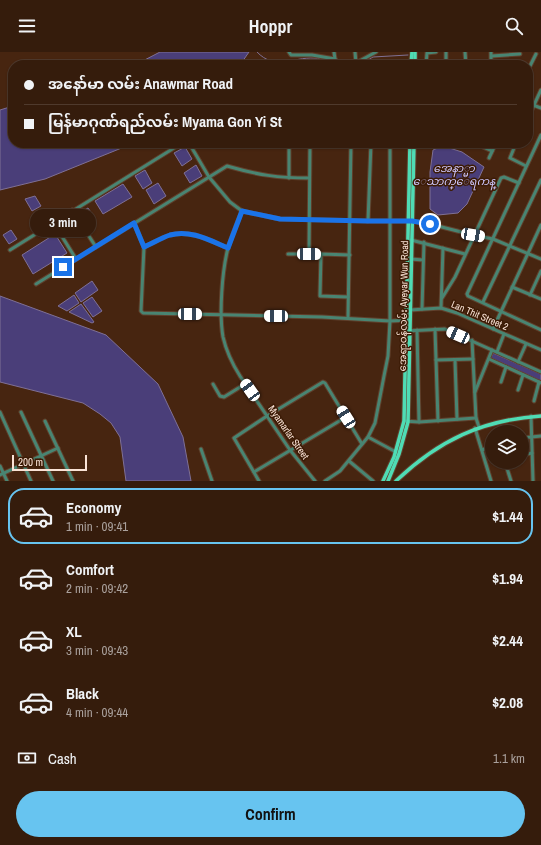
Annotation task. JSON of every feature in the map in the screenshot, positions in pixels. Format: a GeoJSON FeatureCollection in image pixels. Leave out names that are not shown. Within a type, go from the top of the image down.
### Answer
{"type":"FeatureCollection","features":[{"type":"Feature","properties":{"kind":"main road","name":"အေရာဝန်လမ်း Ayeyar Wun Road"},"geometry":{"type":"LineString","coordinates":[[392,466],[404,439],[406,422],[410,148]]}},
{"type":"Feature","properties":{"kind":"main road","name":"အေရာဝန်လမ်း Ayeyar Wun Road"},"geometry":{"type":"LineString","coordinates":[[408,320],[410,310],[412,240],[410,221],[414,148]]}},
{"type":"Feature","properties":{"kind":"main road"},"geometry":{"type":"LineString","coordinates":[[396,481],[425,456],[459,435],[475,428],[531,416],[541,416]]}},
{"type":"Feature","properties":{"kind":"main road","name":"အေရာဝန်လမ်း Ayeyar Wun Road"},"geometry":{"type":"LineString","coordinates":[[392,466],[406,422]]}},
{"type":"Feature","properties":{"kind":"main road"},"geometry":{"type":"LineString","coordinates":[[383,481],[392,466]]}},
{"type":"Feature","properties":{"kind":"main road"},"geometry":{"type":"LineString","coordinates":[[388,481],[392,466]]}},
{"type":"Feature","properties":{"kind":"street"},"geometry":{"type":"LineString","coordinates":[[289,52],[290,56],[312,53],[335,59],[334,52]]}},
{"type":"Feature","properties":{"kind":"street"},"geometry":{"type":"LineString","coordinates":[[361,60],[376,52]]}},
{"type":"Feature","properties":{"kind":"street"},"geometry":{"type":"LineString","coordinates":[[426,60],[427,53],[436,52]]}},
{"type":"Feature","properties":{"kind":"street"},"geometry":{"type":"LineString","coordinates":[[492,52],[492,60]]}},
{"type":"Feature","properties":{"kind":"street"},"geometry":{"type":"LineString","coordinates":[[536,53],[541,55]]}},
{"type":"Feature","properties":{"kind":"street"},"geometry":{"type":"LineString","coordinates":[[492,56],[520,54]]}},
{"type":"Feature","properties":{"kind":"street"},"geometry":{"type":"LineString","coordinates":[[541,90],[534,105],[541,108]]}},
{"type":"Feature","properties":{"kind":"street"},"geometry":{"type":"LineString","coordinates":[[541,135],[467,295],[541,330]]}},
{"type":"Feature","properties":{"kind":"street"},"geometry":{"type":"LineString","coordinates":[[10,250],[174,148]]}},
{"type":"Feature","properties":{"kind":"street"},"geometry":{"type":"LineString","coordinates":[[192,148],[209,177],[230,202],[242,211],[280,219],[410,221],[430,224],[493,239],[511,245],[541,259]]}},
{"type":"Feature","properties":{"kind":"street"},"geometry":{"type":"LineString","coordinates":[[289,148],[289,178]]}},
{"type":"Feature","properties":{"kind":"street"},"geometry":{"type":"LineString","coordinates":[[309,254],[310,148]]}},
{"type":"Feature","properties":{"kind":"street"},"geometry":{"type":"LineString","coordinates":[[348,318],[351,148]]}},
{"type":"Feature","properties":{"kind":"street"},"geometry":{"type":"LineString","coordinates":[[368,221],[371,148]]}},
{"type":"Feature","properties":{"kind":"street"},"geometry":{"type":"LineString","coordinates":[[325,481],[349,461],[368,437],[374,423],[388,356],[390,321],[391,221],[390,148]]}},
{"type":"Feature","properties":{"kind":"street"},"geometry":{"type":"LineString","coordinates":[[485,148],[492,151]]}},
{"type":"Feature","properties":{"kind":"street"},"geometry":{"type":"LineString","coordinates":[[489,158],[494,148]]}},
{"type":"Feature","properties":{"kind":"street"},"geometry":{"type":"LineString","coordinates":[[514,148],[510,157],[512,160],[526,166]]}},
{"type":"Feature","properties":{"kind":"street"},"geometry":{"type":"LineString","coordinates":[[36,284],[227,166],[260,175],[289,178],[310,178]]}},
{"type":"Feature","properties":{"kind":"street"},"geometry":{"type":"LineString","coordinates":[[442,298],[449,288],[501,178],[504,177],[519,183]]}},
{"type":"Feature","properties":{"kind":"street"},"geometry":{"type":"LineString","coordinates":[[483,302],[541,180]]}},
{"type":"Feature","properties":{"kind":"street"},"geometry":{"type":"LineString","coordinates":[[72,210],[96,247]]}},
{"type":"Feature","properties":{"kind":"street","name":"Myamarlar Street"},"geometry":{"type":"LineString","coordinates":[[242,211],[228,248],[224,277],[222,315],[223,338],[235,369],[290,450],[315,481]]}},
{"type":"Feature","properties":{"kind":"street"},"geometry":{"type":"LineString","coordinates":[[53,222],[76,259]]}},
{"type":"Feature","properties":{"kind":"street"},"geometry":{"type":"LineString","coordinates":[[134,223],[144,247],[142,313],[348,318],[390,321],[408,320]]}},
{"type":"Feature","properties":{"kind":"street"},"geometry":{"type":"LineString","coordinates":[[494,329],[541,225]]}},
{"type":"Feature","properties":{"kind":"street"},"geometry":{"type":"LineString","coordinates":[[144,247],[172,234],[183,234],[197,236],[228,248]]}},
{"type":"Feature","properties":{"kind":"street"},"geometry":{"type":"LineString","coordinates":[[412,240],[465,254]]}},
{"type":"Feature","properties":{"kind":"street"},"geometry":{"type":"LineString","coordinates":[[422,309],[424,242]]}},
{"type":"Feature","properties":{"kind":"street"},"geometry":{"type":"LineString","coordinates":[[442,308],[443,248]]}},
{"type":"Feature","properties":{"kind":"street"},"geometry":{"type":"LineString","coordinates":[[288,254],[350,255]]}},
{"type":"Feature","properties":{"kind":"street"},"geometry":{"type":"LineString","coordinates":[[321,254],[320,296],[348,297]]}},
{"type":"Feature","properties":{"kind":"street"},"geometry":{"type":"LineString","coordinates":[[411,259],[423,260]]}},
{"type":"Feature","properties":{"kind":"street"},"geometry":{"type":"LineString","coordinates":[[530,295],[541,271]]}},
{"type":"Feature","properties":{"kind":"street"},"geometry":{"type":"LineString","coordinates":[[512,287],[541,299]]}},
{"type":"Feature","properties":{"kind":"street","name":"Lan Thit Street 2"},"geometry":{"type":"LineString","coordinates":[[410,310],[442,308],[457,313],[541,350]]}},
{"type":"Feature","properties":{"kind":"street"},"geometry":{"type":"LineString","coordinates":[[435,329],[438,421]]}},
{"type":"Feature","properties":{"kind":"street"},"geometry":{"type":"LineString","coordinates":[[408,331],[445,329],[541,372]]}},
{"type":"Feature","properties":{"kind":"street"},"geometry":{"type":"LineString","coordinates":[[417,330],[419,422]]}},
{"type":"Feature","properties":{"kind":"street"},"geometry":{"type":"LineString","coordinates":[[498,352],[504,334]]}},
{"type":"Feature","properties":{"kind":"street"},"geometry":{"type":"LineString","coordinates":[[472,340],[476,418],[480,427]]}},
{"type":"Feature","properties":{"kind":"street"},"geometry":{"type":"LineString","coordinates":[[518,362],[526,344]]}},
{"type":"Feature","properties":{"kind":"street"},"geometry":{"type":"LineString","coordinates":[[474,394],[492,350]]}},
{"type":"Feature","properties":{"kind":"street"},"geometry":{"type":"LineString","coordinates":[[489,359],[540,383],[534,401]]}},
{"type":"Feature","properties":{"kind":"street"},"geometry":{"type":"LineString","coordinates":[[436,360],[472,360]]}},
{"type":"Feature","properties":{"kind":"street"},"geometry":{"type":"LineString","coordinates":[[455,360],[457,420]]}},
{"type":"Feature","properties":{"kind":"street"},"geometry":{"type":"LineString","coordinates":[[500,382],[506,367]]}},
{"type":"Feature","properties":{"kind":"street"},"geometry":{"type":"LineString","coordinates":[[518,390],[523,375]]}},
{"type":"Feature","properties":{"kind":"street"},"geometry":{"type":"LineString","coordinates":[[259,481],[234,438],[267,416],[324,382],[362,444]]}},
{"type":"Feature","properties":{"kind":"street"},"geometry":{"type":"LineString","coordinates":[[213,384],[220,396],[224,397],[245,384]]}},
{"type":"Feature","properties":{"kind":"street"},"geometry":{"type":"LineString","coordinates":[[0,412],[31,481]]}},
{"type":"Feature","properties":{"kind":"street"},"geometry":{"type":"LineString","coordinates":[[21,412],[53,481]]}},
{"type":"Feature","properties":{"kind":"street"},"geometry":{"type":"LineString","coordinates":[[531,416],[533,481]]}},
{"type":"Feature","properties":{"kind":"street"},"geometry":{"type":"LineString","coordinates":[[254,472],[346,417]]}},
{"type":"Feature","properties":{"kind":"street"},"geometry":{"type":"LineString","coordinates":[[406,422],[476,418]]}},
{"type":"Feature","properties":{"kind":"street"},"geometry":{"type":"LineString","coordinates":[[45,422],[73,481]]}},
{"type":"Feature","properties":{"kind":"street"},"geometry":{"type":"LineString","coordinates":[[475,428],[491,481]]}},
{"type":"Feature","properties":{"kind":"street"},"geometry":{"type":"LineString","coordinates":[[529,437],[541,436]]}},
{"type":"Feature","properties":{"kind":"street"},"geometry":{"type":"LineString","coordinates":[[368,437],[396,452]]}},
{"type":"Feature","properties":{"kind":"street"},"geometry":{"type":"LineString","coordinates":[[2,474],[58,448]]}},
{"type":"Feature","properties":{"kind":"street"},"geometry":{"type":"LineString","coordinates":[[201,449],[212,481]]}},
{"type":"Feature","properties":{"kind":"street"},"geometry":{"type":"LineString","coordinates":[[349,461],[373,481]]}},
{"type":"Feature","properties":{"kind":"street"},"geometry":{"type":"LineString","coordinates":[[0,466],[2,474],[7,481]]}},
{"type":"Feature","properties":{"kind":"street"},"geometry":{"type":"LineString","coordinates":[[507,469],[511,481]]}},
{"type":"Feature","properties":{"kind":"water"},"geometry":{"type":"Polygon","coordinates":[[[160,52],[249,52],[243,60],[145,60],[160,52]]]}},
{"type":"Feature","properties":{"kind":"water"},"geometry":{"type":"Polygon","coordinates":[[[8,108],[8,148],[122,148],[45,179],[0,190],[0,110],[8,108]]]}},
{"type":"Feature","properties":{"kind":"water"},"geometry":{"type":"Polygon","coordinates":[[[186,148],[192,159],[182,166],[174,153],[186,148]]]}},
{"type":"Feature","properties":{"kind":"water","name":"အေနာ္မာ ေသာက္ေရကန္"},"geometry":{"type":"Polygon","coordinates":[[[438,148],[449,148],[462,152],[484,167],[467,204],[458,213],[438,215],[430,209],[430,172],[433,150],[438,148]]]}},
{"type":"Feature","properties":{"kind":"water"},"geometry":{"type":"Polygon","coordinates":[[[196,165],[202,176],[190,183],[184,173],[196,165]]]}},
{"type":"Feature","properties":{"kind":"water"},"geometry":{"type":"Polygon","coordinates":[[[145,170],[152,183],[143,189],[135,176],[145,170]]]}},
{"type":"Feature","properties":{"kind":"water"},"geometry":{"type":"Polygon","coordinates":[[[158,183],[166,196],[154,204],[146,190],[158,183]]]}},
{"type":"Feature","properties":{"kind":"water"},"geometry":{"type":"Polygon","coordinates":[[[123,184],[132,197],[103,214],[95,201],[123,184]]]}},
{"type":"Feature","properties":{"kind":"water"},"geometry":{"type":"Polygon","coordinates":[[[35,196],[41,206],[32,211],[25,199],[35,196]]]}},
{"type":"Feature","properties":{"kind":"water"},"geometry":{"type":"Polygon","coordinates":[[[88,208],[94,217],[84,223],[79,213],[88,208]]]}},
{"type":"Feature","properties":{"kind":"water"},"geometry":{"type":"Polygon","coordinates":[[[11,230],[17,239],[9,244],[3,235],[11,230]]]}},
{"type":"Feature","properties":{"kind":"water"},"geometry":{"type":"Polygon","coordinates":[[[55,234],[67,253],[33,274],[22,255],[55,234]]]}},
{"type":"Feature","properties":{"kind":"water"},"geometry":{"type":"Polygon","coordinates":[[[92,281],[98,290],[81,302],[75,293],[92,281]]]}},
{"type":"Feature","properties":{"kind":"water"},"geometry":{"type":"Polygon","coordinates":[[[74,295],[79,303],[67,311],[58,306],[74,295]]]}},
{"type":"Feature","properties":{"kind":"water"},"geometry":{"type":"Polygon","coordinates":[[[0,296],[106,335],[158,384],[183,437],[191,481],[126,481],[120,437],[111,423],[100,414],[83,403],[0,382],[0,296]]]}},
{"type":"Feature","properties":{"kind":"water"},"geometry":{"type":"Polygon","coordinates":[[[92,297],[102,311],[93,317],[83,303],[92,297]]]}},
{"type":"Feature","properties":{"kind":"water"},"geometry":{"type":"Polygon","coordinates":[[[81,304],[94,322],[92,323],[69,312],[81,304]]]}},
{"type":"Feature","properties":{"kind":"water"},"geometry":{"type":"Polygon","coordinates":[[[493,353],[541,374],[541,381],[491,358],[493,353]]]}},
{"type":"Feature","properties":{"kind":"waterway"},"geometry":{"type":"LineString","coordinates":[[257,52],[269,60]]}},
{"type":"Feature","properties":{"kind":"waterway"},"geometry":{"type":"LineString","coordinates":[[368,60],[373,57],[408,55]]}},
{"type":"Feature","properties":{"kind":"waterway"},"geometry":{"type":"LineString","coordinates":[[295,60],[306,58],[326,60]]}},
{"type":"Feature","properties":{"kind":"route"},"geometry":{"type":"LineString","coordinates":[[63,267],[134,223],[144,247],[172,234],[183,234],[197,236],[228,248],[242,211],[280,219],[412,221],[430,224]]}}]}
